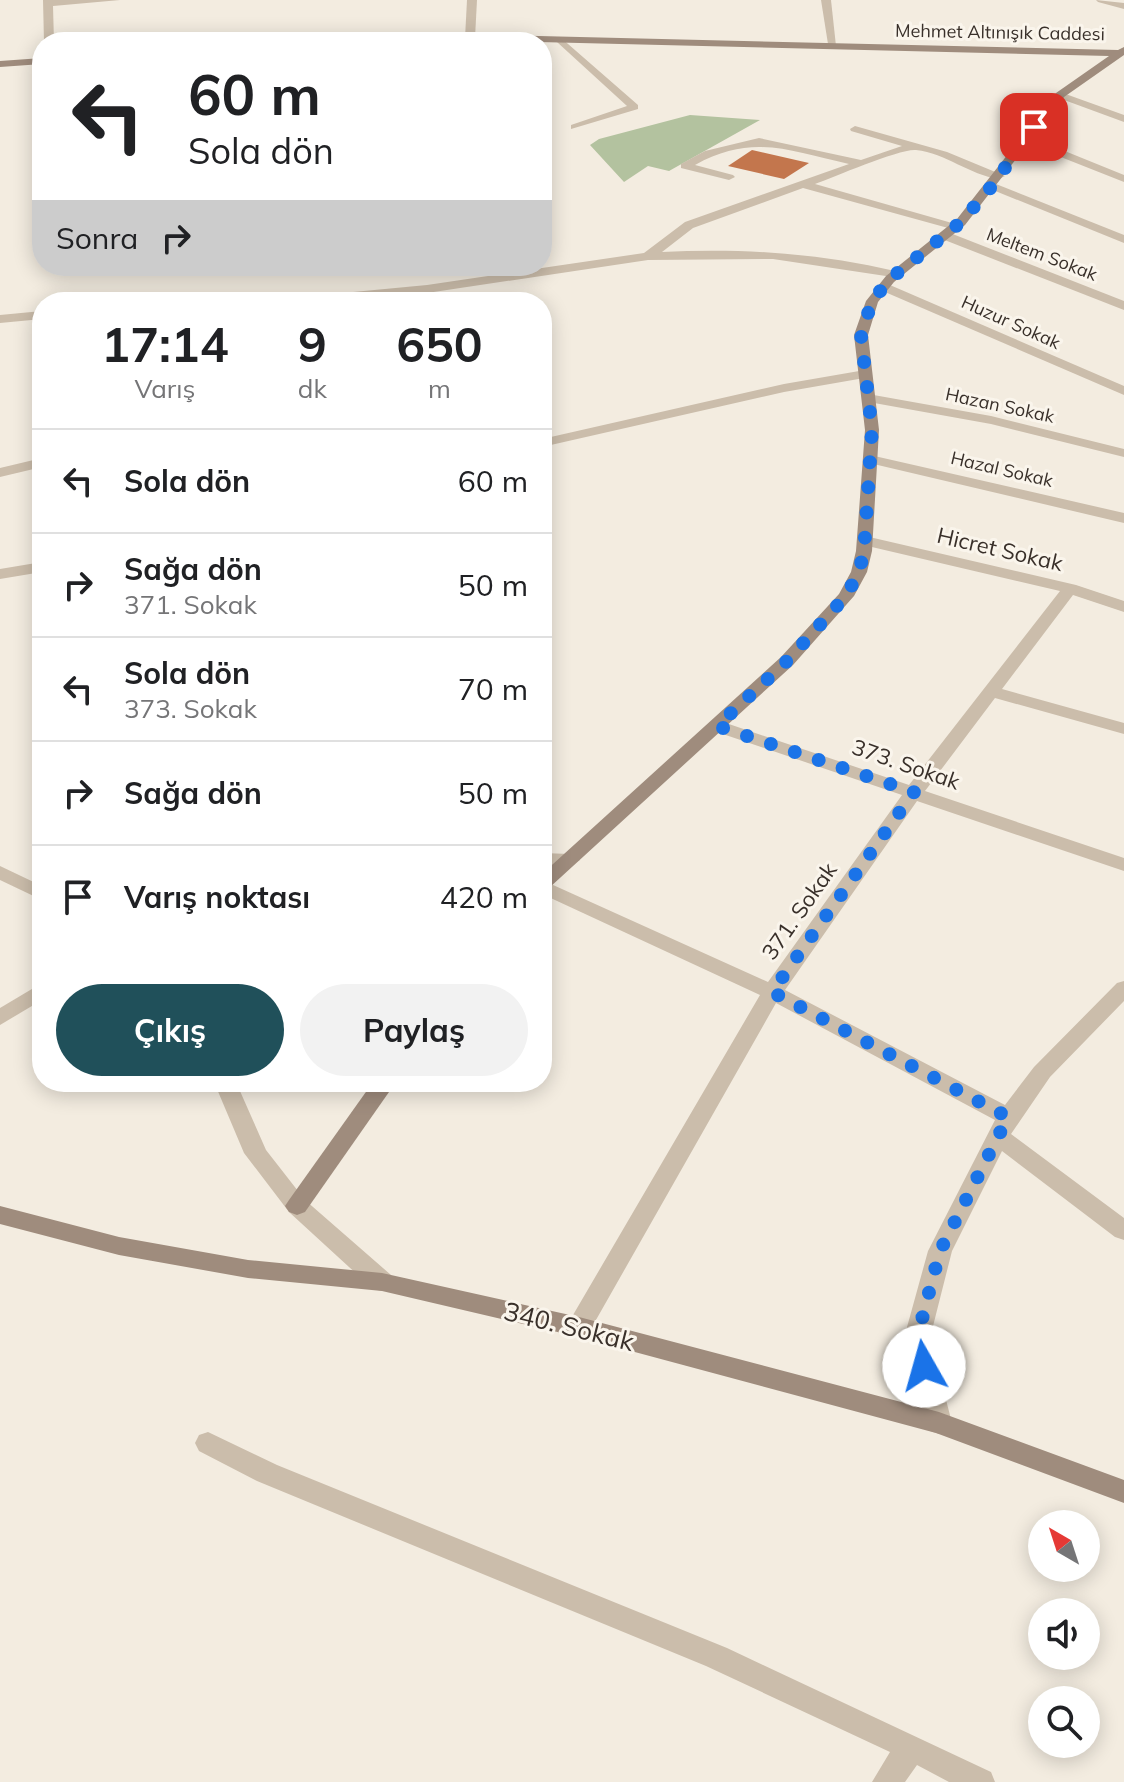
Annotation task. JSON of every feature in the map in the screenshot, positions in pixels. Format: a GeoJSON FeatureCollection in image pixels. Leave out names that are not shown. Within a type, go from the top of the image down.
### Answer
{"type":"FeatureCollection","features":[{"type":"Feature","properties":{"kind":"street"},"geometry":{"type":"LineString","coordinates":[[49,32],[48,2],[115,0]]}},
{"type":"Feature","properties":{"kind":"street"},"geometry":{"type":"LineString","coordinates":[[470,32],[472,0]]}},
{"type":"Feature","properties":{"kind":"street"},"geometry":{"type":"LineString","coordinates":[[826,0],[833,44]]}},
{"type":"Feature","properties":{"kind":"street"},"geometry":{"type":"LineString","coordinates":[[1101,0],[1124,6]]}},
{"type":"Feature","properties":{"kind":"street","name":"Mehmet Altınışık Caddesi"},"geometry":{"type":"LineString","coordinates":[[552,40],[1122,52]]}},
{"type":"Feature","properties":{"kind":"street"},"geometry":{"type":"LineString","coordinates":[[560,40],[634,107],[575,127]]}},
{"type":"Feature","properties":{"kind":"street"},"geometry":{"type":"LineString","coordinates":[[552,876],[787,661],[846,596],[859,572],[865,541],[872,430],[861,335],[864,320],[889,281],[950,232],[995,181],[1078,66],[1104,47],[1124,42]]}},
{"type":"Feature","properties":{"kind":"street","name":"Mehmet Altınışık Caddesi"},"geometry":{"type":"LineString","coordinates":[[871,45],[1104,47],[1122,52]]}},
{"type":"Feature","properties":{"kind":"street"},"geometry":{"type":"LineString","coordinates":[[1060,95],[1122,52]]}},
{"type":"Feature","properties":{"kind":"street"},"geometry":{"type":"LineString","coordinates":[[0,66],[32,64]]}},
{"type":"Feature","properties":{"kind":"street"},"geometry":{"type":"LineString","coordinates":[[1060,95],[1124,119]]}},
{"type":"Feature","properties":{"kind":"street"},"geometry":{"type":"LineString","coordinates":[[855,129],[914,145],[1124,239]]}},
{"type":"Feature","properties":{"kind":"street"},"geometry":{"type":"LineString","coordinates":[[729,177],[685,166],[709,153],[759,141],[859,163]]}},
{"type":"Feature","properties":{"kind":"street"},"geometry":{"type":"LineString","coordinates":[[1024,142],[1041,145],[1124,179]]}},
{"type":"Feature","properties":{"kind":"street"},"geometry":{"type":"LineString","coordinates":[[648,256],[689,225],[914,145]]}},
{"type":"Feature","properties":{"kind":"street","name":"Meltem Sokak"},"geometry":{"type":"LineString","coordinates":[[801,184],[950,232],[1124,306]]}},
{"type":"Feature","properties":{"kind":"street","name":"Huzur Sokak"},"geometry":{"type":"LineString","coordinates":[[552,270],[648,256],[746,253],[807,256],[889,281],[1124,391]]}},
{"type":"Feature","properties":{"kind":"street","name":"Huzur Sokak"},"geometry":{"type":"LineString","coordinates":[[395,292],[514,276]]}},
{"type":"Feature","properties":{"kind":"street"},"geometry":{"type":"LineString","coordinates":[[0,319],[32,316]]}},
{"type":"Feature","properties":{"kind":"street"},"geometry":{"type":"LineString","coordinates":[[552,441],[657,420],[811,381],[865,374]]}},
{"type":"Feature","properties":{"kind":"street","name":"Hazan Sokak"},"geometry":{"type":"LineString","coordinates":[[868,398],[991,420],[1124,453]]}},
{"type":"Feature","properties":{"kind":"street","name":"Hazal Sokak"},"geometry":{"type":"LineString","coordinates":[[870,459],[1124,518]]}},
{"type":"Feature","properties":{"kind":"street"},"geometry":{"type":"LineString","coordinates":[[0,473],[32,465]]}},
{"type":"Feature","properties":{"kind":"street","name":"Hicret Sokak"},"geometry":{"type":"LineString","coordinates":[[865,541],[1070,588],[1124,607]]}},
{"type":"Feature","properties":{"kind":"street"},"geometry":{"type":"LineString","coordinates":[[0,574],[32,569]]}},
{"type":"Feature","properties":{"kind":"street","name":"371. Sokak"},"geometry":{"type":"LineString","coordinates":[[579,1327],[772,992],[914,792],[1070,588]]}},
{"type":"Feature","properties":{"kind":"street"},"geometry":{"type":"LineString","coordinates":[[989,691],[1124,729]]}},
{"type":"Feature","properties":{"kind":"street","name":"373. Sokak"},"geometry":{"type":"LineString","coordinates":[[717,726],[1124,865]]}},
{"type":"Feature","properties":{"kind":"street"},"geometry":{"type":"LineString","coordinates":[[552,859],[570,860]]}},
{"type":"Feature","properties":{"kind":"street"},"geometry":{"type":"LineString","coordinates":[[0,872],[32,889]]}},
{"type":"Feature","properties":{"kind":"street"},"geometry":{"type":"LineString","coordinates":[[552,890],[772,992],[1004,1127],[1124,1231]]}},
{"type":"Feature","properties":{"kind":"street"},"geometry":{"type":"LineString","coordinates":[[939,1423],[917,1338],[940,1251],[1004,1127],[1042,1072],[1124,988]]}},
{"type":"Feature","properties":{"kind":"street"},"geometry":{"type":"LineString","coordinates":[[0,1018],[32,997]]}},
{"type":"Feature","properties":{"kind":"street"},"geometry":{"type":"LineString","coordinates":[[229,1092],[256,1153],[297,1206],[382,1282]]}},
{"type":"Feature","properties":{"kind":"street"},"geometry":{"type":"LineString","coordinates":[[297,1206],[378,1092]]}},
{"type":"Feature","properties":{"kind":"street","name":"340. Sokak"},"geometry":{"type":"LineString","coordinates":[[0,1215],[119,1246],[248,1269],[382,1282],[579,1327],[939,1423],[1124,1492]]}},
{"type":"Feature","properties":{"kind":"street"},"geometry":{"type":"LineString","coordinates":[[208,1443],[267,1473],[634,1621],[912,1747],[980,1782]]}},
{"type":"Feature","properties":{"kind":"street"},"geometry":{"type":"LineString","coordinates":[[887,1782],[912,1747]]}},
{"type":"Feature","properties":{"kind":"green space"},"geometry":{"type":"Polygon","coordinates":[[[690,115],[760,120],[669,171],[648,166],[624,182],[590,145],[599,139],[690,115]]]}},
{"type":"Feature","properties":{"kind":"building"},"geometry":{"type":"Polygon","coordinates":[[[752,150],[809,163],[784,179],[728,166],[752,150]]]}},
{"type":"Feature","properties":{"kind":"route"},"geometry":{"type":"LineString","coordinates":[[924,1366],[917,1338],[940,1251],[1008,1117],[772,992],[914,792],[717,726],[787,661],[846,596],[859,572],[864,551],[872,430],[861,335],[872,301],[890,279],[961,222],[992,186],[1034,127]]}}]}
